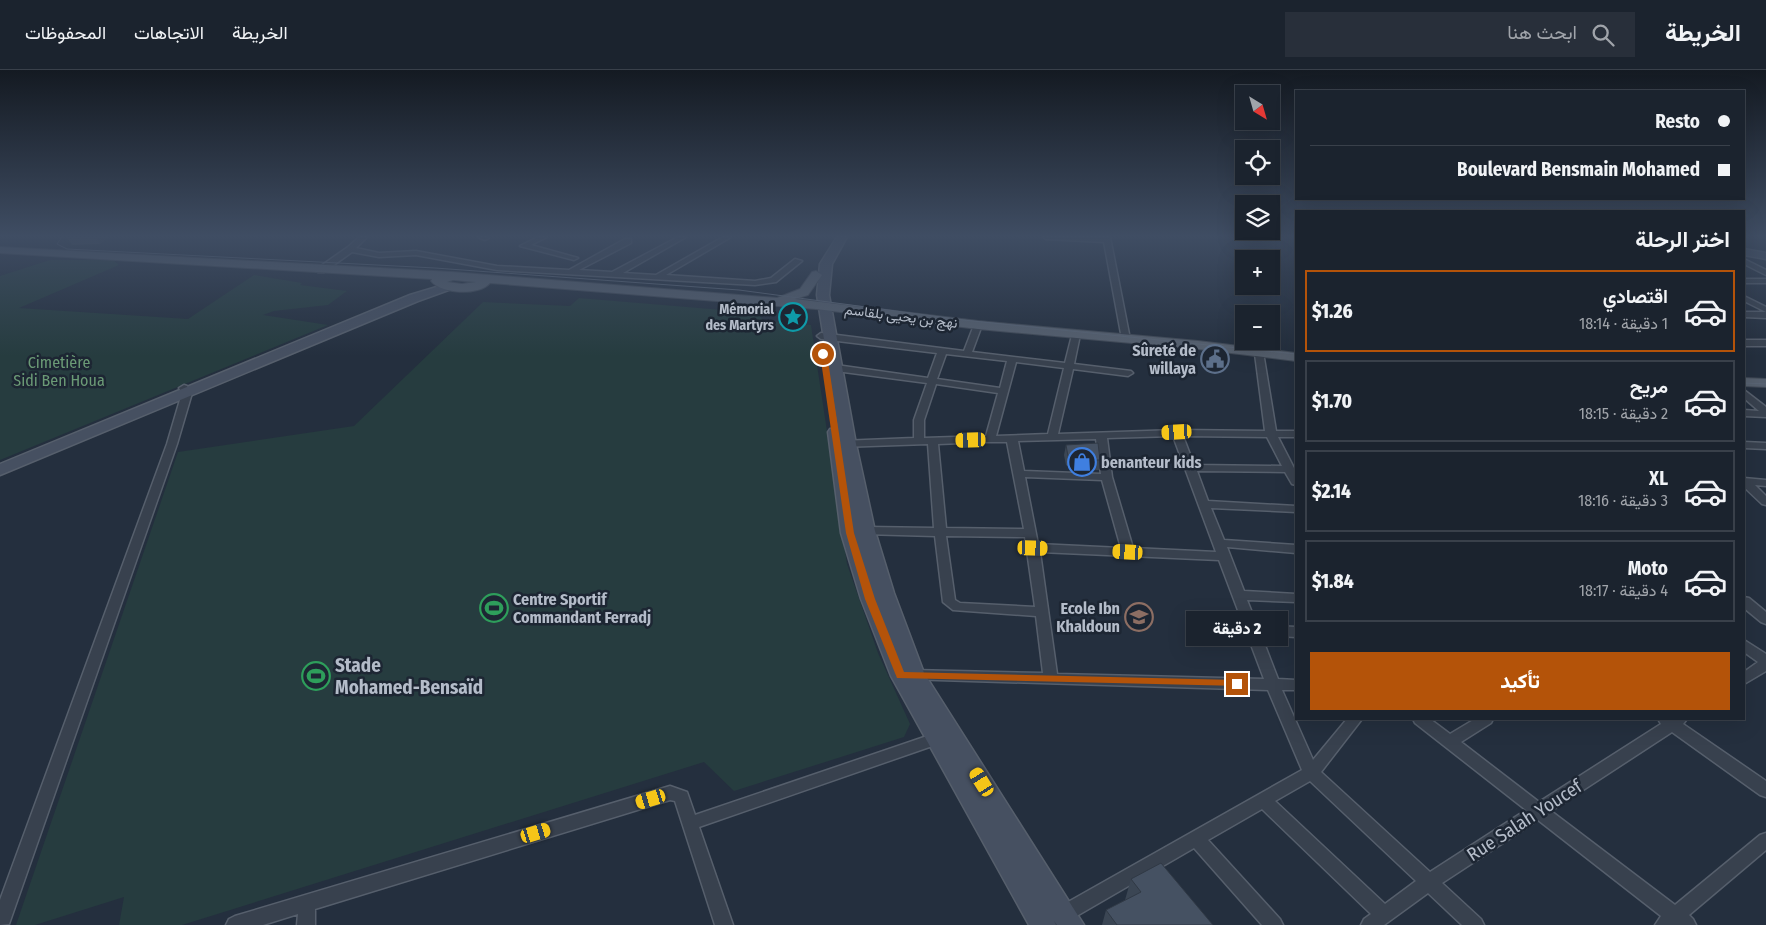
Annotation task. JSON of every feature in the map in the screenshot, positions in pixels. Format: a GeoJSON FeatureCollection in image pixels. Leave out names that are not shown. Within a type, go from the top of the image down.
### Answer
{"type":"FeatureCollection","features":[{"type":"Feature","properties":{"kind":"main road"},"geometry":{"type":"LineString","coordinates":[[428,277],[443,282]]}},
{"type":"Feature","properties":{"kind":"main road"},"geometry":{"type":"LineString","coordinates":[[772,301],[800,295],[807,289],[815,277]]}},
{"type":"Feature","properties":{"kind":"main road"},"geometry":{"type":"LineString","coordinates":[[816,277],[842,444],[908,675],[1067,919]]}},
{"type":"Feature","properties":{"kind":"main road"},"geometry":{"type":"LineString","coordinates":[[824,277],[823,321],[836,368],[850,533],[870,599],[908,675],[936,739],[1044,925]]}},
{"type":"Feature","properties":{"kind":"main road","name":"نهج بن يحيى بلقاسم"},"geometry":{"type":"LineString","coordinates":[[443,282],[484,283],[504,281],[772,301],[823,321],[852,310],[1076,335],[1198,345],[1295,358]]}},
{"type":"Feature","properties":{"kind":"main road"},"geometry":{"type":"LineString","coordinates":[[0,470],[443,282]]}},
{"type":"Feature","properties":{"kind":"main road"},"geometry":{"type":"LineString","coordinates":[[1745,382],[1766,383]]}},
{"type":"Feature","properties":{"kind":"main road"},"geometry":{"type":"LineString","coordinates":[[0,464],[185,391]]}},
{"type":"Feature","properties":{"kind":"street"},"geometry":{"type":"LineString","coordinates":[[658,277],[763,283],[776,277]]}},
{"type":"Feature","properties":{"kind":"street"},"geometry":{"type":"LineString","coordinates":[[1114,277],[1126,339]]}},
{"type":"Feature","properties":{"kind":"street"},"geometry":{"type":"LineString","coordinates":[[1745,281],[1766,281]]}},
{"type":"Feature","properties":{"kind":"street"},"geometry":{"type":"LineString","coordinates":[[1745,299],[1766,310]]}},
{"type":"Feature","properties":{"kind":"street"},"geometry":{"type":"LineString","coordinates":[[1745,315],[1766,315]]}},
{"type":"Feature","properties":{"kind":"street"},"geometry":{"type":"LineString","coordinates":[[823,321],[942,351],[1128,373]]}},
{"type":"Feature","properties":{"kind":"street"},"geometry":{"type":"LineString","coordinates":[[967,354],[978,325]]}},
{"type":"Feature","properties":{"kind":"street"},"geometry":{"type":"LineString","coordinates":[[1052,438],[1076,335]]}},
{"type":"Feature","properties":{"kind":"street"},"geometry":{"type":"LineString","coordinates":[[1745,342],[1766,343]]}},
{"type":"Feature","properties":{"kind":"street"},"geometry":{"type":"LineString","coordinates":[[919,442],[919,420],[942,351]]}},
{"type":"Feature","properties":{"kind":"street"},"geometry":{"type":"LineString","coordinates":[[1260,354],[1271,434],[1295,480]]}},
{"type":"Feature","properties":{"kind":"street"},"geometry":{"type":"LineString","coordinates":[[990,440],[1012,360]]}},
{"type":"Feature","properties":{"kind":"street"},"geometry":{"type":"LineString","coordinates":[[836,368],[1004,391]]}},
{"type":"Feature","properties":{"kind":"street"},"geometry":{"type":"LineString","coordinates":[[0,924],[172,444],[185,391]]}},
{"type":"Feature","properties":{"kind":"street"},"geometry":{"type":"LineString","coordinates":[[1745,394],[1766,413]]}},
{"type":"Feature","properties":{"kind":"street"},"geometry":{"type":"LineString","coordinates":[[1745,413],[1766,413]]}},
{"type":"Feature","properties":{"kind":"street"},"geometry":{"type":"LineString","coordinates":[[842,444],[1052,438],[1177,432],[1295,434]]}},
{"type":"Feature","properties":{"kind":"street"},"geometry":{"type":"LineString","coordinates":[[1177,432],[1238,595],[1311,773],[1475,925]]}},
{"type":"Feature","properties":{"kind":"street"},"geometry":{"type":"LineString","coordinates":[[1101,436],[1107,477],[1128,552]]}},
{"type":"Feature","properties":{"kind":"street"},"geometry":{"type":"LineString","coordinates":[[1012,439],[1033,548],[1051,679]]}},
{"type":"Feature","properties":{"kind":"street"},"geometry":{"type":"LineString","coordinates":[[933,442],[940,532],[949,602],[952,606],[1042,612]]}},
{"type":"Feature","properties":{"kind":"street"},"geometry":{"type":"LineString","coordinates":[[1745,445],[1766,446]]}},
{"type":"Feature","properties":{"kind":"street"},"geometry":{"type":"LineString","coordinates":[[1189,468],[1288,469]]}},
{"type":"Feature","properties":{"kind":"street"},"geometry":{"type":"LineString","coordinates":[[1018,474],[1107,477]]}},
{"type":"Feature","properties":{"kind":"street"},"geometry":{"type":"LineString","coordinates":[[1745,481],[1766,483]]}},
{"type":"Feature","properties":{"kind":"street"},"geometry":{"type":"LineString","coordinates":[[1745,482],[1766,502]]}},
{"type":"Feature","properties":{"kind":"street"},"geometry":{"type":"LineString","coordinates":[[1203,504],[1295,509]]}},
{"type":"Feature","properties":{"kind":"street"},"geometry":{"type":"LineString","coordinates":[[867,531],[1029,533]]}},
{"type":"Feature","properties":{"kind":"street"},"geometry":{"type":"LineString","coordinates":[[1218,543],[1295,549]]}},
{"type":"Feature","properties":{"kind":"street"},"geometry":{"type":"LineString","coordinates":[[1033,548],[1223,556]]}},
{"type":"Feature","properties":{"kind":"street"},"geometry":{"type":"LineString","coordinates":[[1238,595],[1295,598]]}},
{"type":"Feature","properties":{"kind":"street"},"geometry":{"type":"LineString","coordinates":[[1747,608],[1766,619]]}},
{"type":"Feature","properties":{"kind":"street"},"geometry":{"type":"LineString","coordinates":[[1253,630],[1295,632]]}},
{"type":"Feature","properties":{"kind":"street"},"geometry":{"type":"LineString","coordinates":[[1745,646],[1766,660]]}},
{"type":"Feature","properties":{"kind":"street"},"geometry":{"type":"LineString","coordinates":[[1745,677],[1766,664]]}},
{"type":"Feature","properties":{"kind":"street"},"geometry":{"type":"LineString","coordinates":[[908,675],[1295,686]]}},
{"type":"Feature","properties":{"kind":"street"},"geometry":{"type":"LineString","coordinates":[[1044,925],[1067,919],[1196,839],[1311,773],[1355,720]]}},
{"type":"Feature","properties":{"kind":"street"},"geometry":{"type":"LineString","coordinates":[[1421,720],[1675,922],[1766,840]]}},
{"type":"Feature","properties":{"kind":"street"},"geometry":{"type":"LineString","coordinates":[[1450,741],[1484,720]]}},
{"type":"Feature","properties":{"kind":"street"},"geometry":{"type":"LineString","coordinates":[[1673,720],[1766,790]]}},
{"type":"Feature","properties":{"kind":"street","name":"Rue Salah Youcef"},"geometry":{"type":"LineString","coordinates":[[1370,925],[1429,882],[1673,720]]}},
{"type":"Feature","properties":{"kind":"street"},"geometry":{"type":"LineString","coordinates":[[691,823],[936,739]]}},
{"type":"Feature","properties":{"kind":"street"},"geometry":{"type":"LineString","coordinates":[[235,925],[670,793],[681,797],[724,925]]}},
{"type":"Feature","properties":{"kind":"street"},"geometry":{"type":"LineString","coordinates":[[1263,800],[1384,915]]}},
{"type":"Feature","properties":{"kind":"street"},"geometry":{"type":"LineString","coordinates":[[1196,839],[1274,925]]}},
{"type":"Feature","properties":{"kind":"street"},"geometry":{"type":"LineString","coordinates":[[306,925],[307,902]]}},
{"type":"Feature","properties":{"kind":"green space","name":"Cimetière Sidi Ben Houa"},"geometry":{"type":"Polygon","coordinates":[[[0,277],[91,277],[19,308],[188,319],[251,277],[265,277],[302,283],[300,285],[347,291],[328,305],[274,311],[263,315],[328,325],[0,460],[0,277]]]}},
{"type":"Feature","properties":{"kind":"green space","name":"Centre Sportif Commandant Ferradj"},"geometry":{"type":"Polygon","coordinates":[[[579,298],[759,313],[762,320],[811,325],[847,564],[878,653],[910,724],[904,737],[734,791],[704,762],[182,925],[119,925],[124,897],[35,925],[16,925],[178,452],[354,426],[483,302],[570,306],[579,298]]]}},
{"type":"Feature","properties":{"kind":"building"},"geometry":{"type":"Polygon","coordinates":[[[1098,443],[1100,460],[1075,460],[1068,456],[1066,445],[1098,443]]]}},
{"type":"Feature","properties":{"kind":"building"},"geometry":{"type":"Polygon","coordinates":[[[1161,863],[1213,925],[1117,925],[1106,910],[1141,892],[1131,879],[1161,863]]]}},
{"type":"Feature","properties":{"kind":"tram line"},"geometry":{"type":"LineString","coordinates":[[558,277],[739,290],[963,320],[1295,354]]}},
{"type":"Feature","properties":{"kind":"tram line"},"geometry":{"type":"LineString","coordinates":[[1745,383],[1766,384]]}},
{"type":"Feature","properties":{"kind":"place","name":"Mémorial des Martyrs"},"geometry":{"type":"Point","coordinates":[793,317]}},
{"type":"Feature","properties":{"kind":"place","name":"Sûreté de willaya"},"geometry":{"type":"Point","coordinates":[1215,359]}},
{"type":"Feature","properties":{"kind":"place","name":"benanteur kids"},"geometry":{"type":"Point","coordinates":[1082,462]}},
{"type":"Feature","properties":{"kind":"place","name":"Centre Sportif Commandant Ferradj"},"geometry":{"type":"Point","coordinates":[494,608]}},
{"type":"Feature","properties":{"kind":"place","name":"Ecole Ibn Khaldoun"},"geometry":{"type":"Point","coordinates":[1139,617]}},
{"type":"Feature","properties":{"kind":"place","name":"Stade Mohamed-Bensaïd"},"geometry":{"type":"Point","coordinates":[316,676]}},
{"type":"Feature","properties":{"kind":"route"},"geometry":{"type":"LineString","coordinates":[[823,354],[850,533],[870,599],[901,676],[915,674],[1237,684]]}}]}
